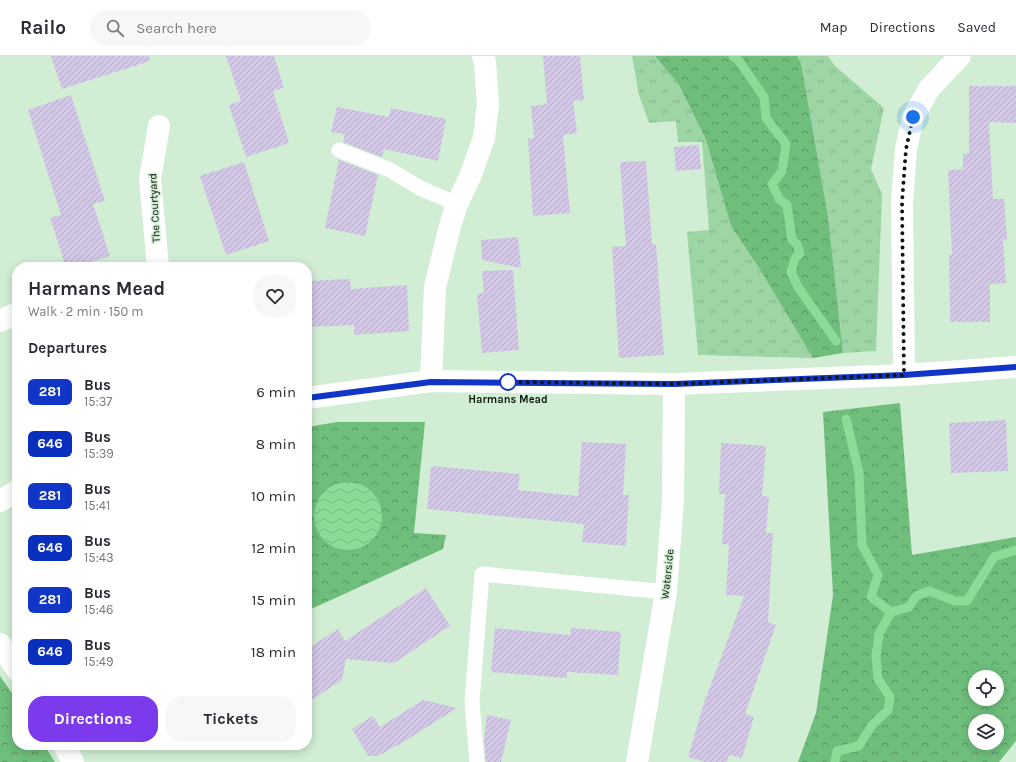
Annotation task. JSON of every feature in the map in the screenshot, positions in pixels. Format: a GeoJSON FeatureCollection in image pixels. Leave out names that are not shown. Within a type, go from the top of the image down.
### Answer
{"type":"FeatureCollection","features":[{"type":"Feature","properties":{"kind":"street"},"geometry":{"type":"LineString","coordinates":[[431,382],[435,287],[457,204],[470,177],[484,138],[488,104],[485,62],[483,56]]}},
{"type":"Feature","properties":{"kind":"street"},"geometry":{"type":"LineString","coordinates":[[904,375],[902,202],[906,149],[913,117],[929,89],[960,56]]}},
{"type":"Feature","properties":{"kind":"street","name":"The Courtyard"},"geometry":{"type":"LineString","coordinates":[[158,262],[150,179],[159,126]]}},
{"type":"Feature","properties":{"kind":"street"},"geometry":{"type":"LineString","coordinates":[[0,321],[12,315]]}},
{"type":"Feature","properties":{"kind":"street"},"geometry":{"type":"LineString","coordinates":[[312,397],[431,382],[674,384],[904,375],[1016,367]]}},
{"type":"Feature","properties":{"kind":"street","name":"Waterside"},"geometry":{"type":"LineString","coordinates":[[637,762],[666,592],[673,500],[674,384]]}},
{"type":"Feature","properties":{"kind":"street"},"geometry":{"type":"LineString","coordinates":[[0,501],[12,494]]}},
{"type":"Feature","properties":{"kind":"street"},"geometry":{"type":"LineString","coordinates":[[0,644],[12,662]]}},
{"type":"Feature","properties":{"kind":"street"},"geometry":{"type":"LineString","coordinates":[[67,750],[73,762]]}},
{"type":"Feature","properties":{"kind":"lane"},"geometry":{"type":"LineString","coordinates":[[339,150],[390,170],[420,188],[457,204]]}},
{"type":"Feature","properties":{"kind":"lane"},"geometry":{"type":"LineString","coordinates":[[477,762],[472,701],[482,574],[666,592]]}},
{"type":"Feature","properties":{"kind":"green space"},"geometry":{"type":"Polygon","coordinates":[[[632,56],[655,56],[679,85],[706,140],[731,226],[759,268],[813,358],[698,355],[687,232],[709,230],[702,142],[678,142],[676,121],[649,123],[639,95],[632,56]]]}},
{"type":"Feature","properties":{"kind":"green space"},"geometry":{"type":"Polygon","coordinates":[[[655,56],[797,56],[801,63],[828,216],[843,353],[813,358],[759,268],[731,226],[706,140],[679,85],[655,56]]]}},
{"type":"Feature","properties":{"kind":"green space"},"geometry":{"type":"Polygon","coordinates":[[[797,56],[828,56],[835,66],[884,108],[871,169],[882,194],[876,351],[843,353],[828,216],[801,63],[797,56]]]}},
{"type":"Feature","properties":{"kind":"green space"},"geometry":{"type":"Polygon","coordinates":[[[900,403],[912,555],[1016,537],[1016,741],[999,762],[798,762],[816,713],[833,595],[823,412],[900,403]]]}},
{"type":"Feature","properties":{"kind":"green space"},"geometry":{"type":"Polygon","coordinates":[[[337,422],[425,422],[414,533],[446,535],[443,549],[312,609],[312,426],[337,422]]]}},
{"type":"Feature","properties":{"kind":"green space"},"geometry":{"type":"Polygon","coordinates":[[[0,676],[12,693],[12,750],[47,750],[55,762],[0,762],[0,676]]]}},
{"type":"Feature","properties":{"kind":"water"},"geometry":{"type":"Polygon","coordinates":[[[348,482],[361,485],[372,492],[379,503],[382,516],[379,529],[372,540],[361,547],[348,550],[335,547],[324,540],[317,529],[314,516],[317,503],[324,492],[335,485],[348,482]]]}},
{"type":"Feature","properties":{"kind":"building"},"geometry":{"type":"Polygon","coordinates":[[[51,56],[149,56],[150,61],[62,89],[51,56]]]}},
{"type":"Feature","properties":{"kind":"building"},"geometry":{"type":"Polygon","coordinates":[[[226,56],[274,56],[284,88],[273,91],[289,143],[246,157],[229,105],[241,101],[226,56]]]}},
{"type":"Feature","properties":{"kind":"building"},"geometry":{"type":"Polygon","coordinates":[[[543,56],[580,56],[584,100],[573,101],[577,133],[563,135],[570,213],[533,216],[528,139],[534,138],[531,106],[547,104],[543,56]]]}},
{"type":"Feature","properties":{"kind":"building"},"geometry":{"type":"Polygon","coordinates":[[[969,86],[1016,86],[1016,123],[989,122],[993,199],[1004,199],[1007,239],[1003,240],[1006,283],[990,284],[990,322],[950,322],[949,255],[952,254],[948,170],[963,169],[963,154],[969,153],[969,86]]]}},
{"type":"Feature","properties":{"kind":"building"},"geometry":{"type":"Polygon","coordinates":[[[71,95],[105,201],[93,204],[110,256],[91,262],[64,262],[50,218],[61,215],[28,110],[71,95]]]}},
{"type":"Feature","properties":{"kind":"building"},"geometry":{"type":"Polygon","coordinates":[[[337,107],[389,117],[391,108],[446,119],[438,161],[384,149],[382,157],[343,142],[345,134],[331,132],[337,107]]]}},
{"type":"Feature","properties":{"kind":"building"},"geometry":{"type":"Polygon","coordinates":[[[699,145],[701,169],[676,171],[674,147],[699,145]]]}},
{"type":"Feature","properties":{"kind":"building"},"geometry":{"type":"Polygon","coordinates":[[[339,160],[378,175],[365,236],[325,228],[339,160]]]}},
{"type":"Feature","properties":{"kind":"building"},"geometry":{"type":"Polygon","coordinates":[[[646,161],[652,244],[656,244],[664,355],[619,358],[612,247],[626,246],[620,162],[646,161]]]}},
{"type":"Feature","properties":{"kind":"building"},"geometry":{"type":"Polygon","coordinates":[[[244,162],[269,241],[226,255],[200,176],[244,162]]]}},
{"type":"Feature","properties":{"kind":"building"},"geometry":{"type":"Polygon","coordinates":[[[518,237],[521,268],[482,260],[481,240],[518,237]]]}},
{"type":"Feature","properties":{"kind":"building"},"geometry":{"type":"Polygon","coordinates":[[[513,270],[519,350],[482,353],[477,294],[484,293],[482,271],[513,270]]]}},
{"type":"Feature","properties":{"kind":"building"},"geometry":{"type":"Polygon","coordinates":[[[350,279],[351,289],[407,285],[409,331],[354,335],[354,325],[312,327],[312,281],[350,279]]]}},
{"type":"Feature","properties":{"kind":"building"},"geometry":{"type":"Polygon","coordinates":[[[1006,420],[1008,471],[951,473],[949,423],[1006,420]]]}},
{"type":"Feature","properties":{"kind":"building"},"geometry":{"type":"Polygon","coordinates":[[[582,442],[626,444],[623,495],[629,495],[626,546],[582,542],[584,524],[427,509],[431,466],[520,474],[518,490],[578,496],[582,442]]]}},
{"type":"Feature","properties":{"kind":"building"},"geometry":{"type":"Polygon","coordinates":[[[721,443],[766,446],[762,496],[769,497],[766,533],[773,533],[768,622],[776,625],[745,714],[754,717],[742,758],[729,755],[727,762],[705,762],[688,757],[704,703],[744,596],[726,595],[729,545],[722,544],[725,494],[719,494],[721,443]]]}},
{"type":"Feature","properties":{"kind":"building"},"geometry":{"type":"Polygon","coordinates":[[[426,588],[450,626],[394,663],[346,659],[342,680],[312,700],[312,646],[338,629],[345,641],[426,588]]]}},
{"type":"Feature","properties":{"kind":"building"},"geometry":{"type":"Polygon","coordinates":[[[495,628],[570,635],[571,628],[621,632],[618,675],[567,672],[567,678],[491,672],[495,628]]]}},
{"type":"Feature","properties":{"kind":"building"},"geometry":{"type":"Polygon","coordinates":[[[423,700],[457,708],[397,746],[378,756],[368,756],[352,729],[373,716],[380,727],[423,700]]]}},
{"type":"Feature","properties":{"kind":"building"},"geometry":{"type":"Polygon","coordinates":[[[487,715],[511,720],[501,762],[486,762],[484,741],[487,715]]]}},
{"type":"Feature","properties":{"kind":"waterway"},"geometry":{"type":"LineString","coordinates":[[733,56],[739,61],[764,97],[766,118],[786,144],[782,171],[772,184],[779,199],[787,205],[792,240],[797,244],[800,254],[795,258],[791,272],[798,287],[836,341]]}},
{"type":"Feature","properties":{"kind":"waterway"},"geometry":{"type":"LineString","coordinates":[[846,419],[859,473],[862,545],[878,575],[871,597],[891,612]]}},
{"type":"Feature","properties":{"kind":"waterway"},"geometry":{"type":"LineString","coordinates":[[835,762],[837,751],[859,746],[872,725],[888,710],[890,697],[878,679],[876,655],[879,634],[891,612],[909,607],[916,596],[929,591],[955,601],[967,601],[994,557],[1016,550]]}},
{"type":"Feature","properties":{"kind":"bus line","name":"281"},"geometry":{"type":"LineString","coordinates":[[312,397],[431,382],[674,384],[904,375],[1016,367]]}},
{"type":"Feature","properties":{"kind":"place","name":"Harmans Mead"},"geometry":{"type":"Point","coordinates":[508,382]}},
{"type":"Feature","properties":{"kind":"route"},"geometry":{"type":"LineString","coordinates":[[508,382],[674,384],[904,375],[902,202],[906,149],[913,117]]}}]}
